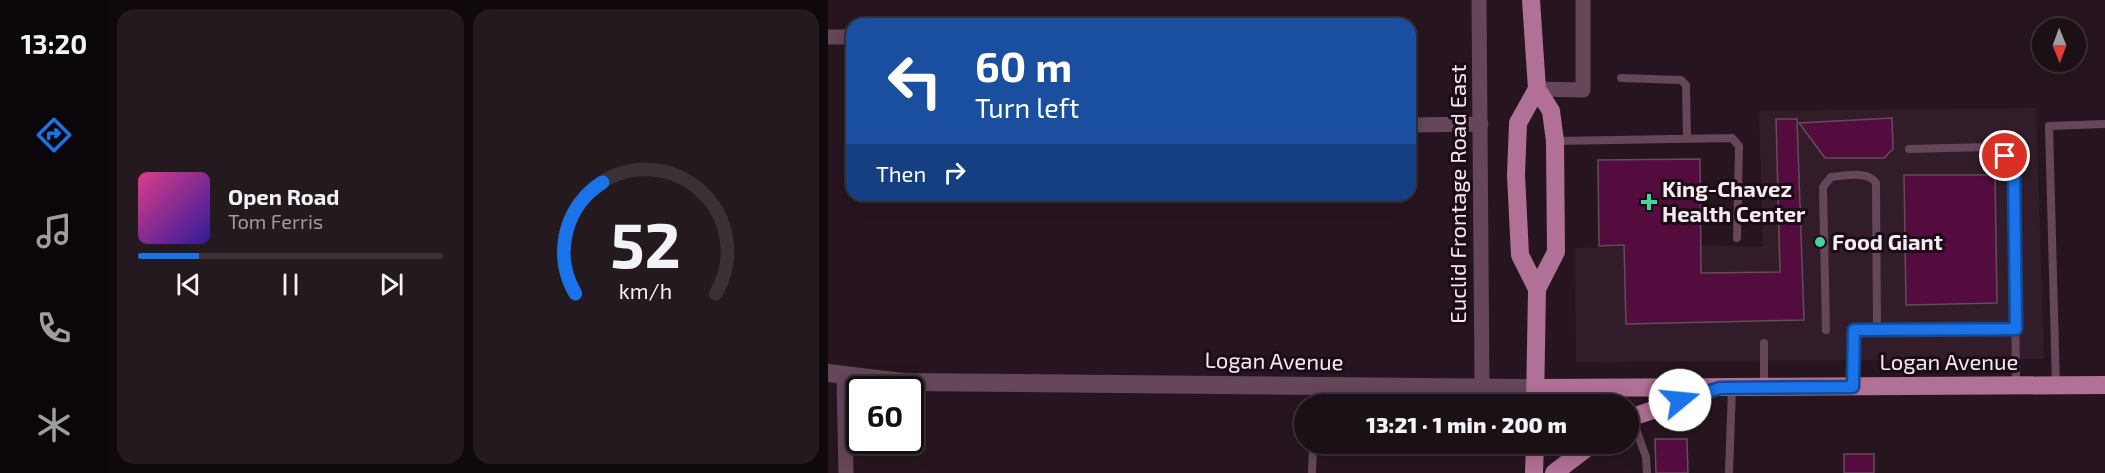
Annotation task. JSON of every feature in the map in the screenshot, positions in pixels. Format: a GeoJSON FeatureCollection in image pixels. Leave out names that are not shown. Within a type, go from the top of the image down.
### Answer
{"type":"FeatureCollection","features":[{"type":"Feature","properties":{"kind":"main road"},"geometry":{"type":"LineString","coordinates":[[1531,0],[1537,89],[1551,111],[1555,141],[1556,252],[1537,289],[1536,394]]}},
{"type":"Feature","properties":{"kind":"main road"},"geometry":{"type":"LineString","coordinates":[[1537,89],[1518,123],[1516,175],[1520,255],[1537,289]]}},
{"type":"Feature","properties":{"kind":"main road","name":"Logan Avenue"},"geometry":{"type":"LineString","coordinates":[[1584,394],[1764,387],[2105,386]]}},
{"type":"Feature","properties":{"kind":"main road","name":"Logan Avenue"},"geometry":{"type":"LineString","coordinates":[[1639,414],[1726,388]]}},
{"type":"Feature","properties":{"kind":"main road"},"geometry":{"type":"LineString","coordinates":[[1534,473],[1535,454]]}},
{"type":"Feature","properties":{"kind":"main road"},"geometry":{"type":"LineString","coordinates":[[1554,473],[1579,454]]}},
{"type":"Feature","properties":{"kind":"street","name":"Euclid Frontage Road East"},"geometry":{"type":"LineString","coordinates":[[1479,0],[1482,387]]}},
{"type":"Feature","properties":{"kind":"street"},"geometry":{"type":"LineString","coordinates":[[1537,89],[1583,90],[1583,0]]}},
{"type":"Feature","properties":{"kind":"street"},"geometry":{"type":"LineString","coordinates":[[828,37],[846,37]]}},
{"type":"Feature","properties":{"kind":"street"},"geometry":{"type":"LineString","coordinates":[[1416,125],[1481,124]]}},
{"type":"Feature","properties":{"kind":"street"},"geometry":{"type":"LineString","coordinates":[[836,375],[846,473]]}},
{"type":"Feature","properties":{"kind":"street","name":"Logan Avenue"},"geometry":{"type":"LineString","coordinates":[[836,375],[903,382],[1482,387],[1524,394]]}},
{"type":"Feature","properties":{"kind":"lane"},"geometry":{"type":"LineString","coordinates":[[1621,78],[1681,80],[1686,85],[1687,137]]}},
{"type":"Feature","properties":{"kind":"lane"},"geometry":{"type":"LineString","coordinates":[[2055,386],[2049,126],[2105,124]]}},
{"type":"Feature","properties":{"kind":"lane"},"geometry":{"type":"LineString","coordinates":[[1555,141],[1732,138],[1739,146],[1737,238]]}},
{"type":"Feature","properties":{"kind":"lane"},"geometry":{"type":"LineString","coordinates":[[1910,149],[1988,147],[2005,156],[2014,171],[2016,386]]}},
{"type":"Feature","properties":{"kind":"lane"},"geometry":{"type":"LineString","coordinates":[[1826,330],[1823,187],[1831,177],[1865,175],[1873,178],[1876,183],[1877,330]]}},
{"type":"Feature","properties":{"kind":"lane"},"geometry":{"type":"LineString","coordinates":[[1853,387],[1854,330],[2016,329]]}},
{"type":"Feature","properties":{"kind":"lane"},"geometry":{"type":"LineString","coordinates":[[1764,343],[1764,387]]}},
{"type":"Feature","properties":{"kind":"lane"},"geometry":{"type":"LineString","coordinates":[[1314,385],[1314,394]]}},
{"type":"Feature","properties":{"kind":"lane"},"geometry":{"type":"LineString","coordinates":[[1726,388],[1729,473]]}},
{"type":"Feature","properties":{"kind":"lane"},"geometry":{"type":"LineString","coordinates":[[1639,440],[1646,457],[1647,473]]}},
{"type":"Feature","properties":{"kind":"lane"},"geometry":{"type":"LineString","coordinates":[[1312,473],[1313,454]]}},
{"type":"Feature","properties":{"kind":"shaded area"},"geometry":{"type":"Polygon","coordinates":[[[2036,108],[2044,359],[1576,362],[1575,248],[1701,245],[1763,247],[1759,111],[2036,108]]]}},
{"type":"Feature","properties":{"kind":"building"},"geometry":{"type":"Polygon","coordinates":[[[1892,118],[1893,149],[1884,158],[1825,158],[1799,123],[1892,118]]]}},
{"type":"Feature","properties":{"kind":"building"},"geometry":{"type":"Polygon","coordinates":[[[1776,119],[1797,119],[1804,320],[1626,324],[1624,245],[1599,246],[1598,160],[1700,159],[1701,273],[1780,272],[1776,119]]]}},
{"type":"Feature","properties":{"kind":"building"},"geometry":{"type":"Polygon","coordinates":[[[1904,175],[1995,175],[1997,303],[1906,305],[1904,175]]]}},
{"type":"Feature","properties":{"kind":"building"},"geometry":{"type":"Polygon","coordinates":[[[1655,439],[1687,439],[1688,473],[1656,473],[1655,439]]]}},
{"type":"Feature","properties":{"kind":"building"},"geometry":{"type":"Polygon","coordinates":[[[1844,454],[1874,454],[1874,473],[1844,473],[1844,454]]]}},
{"type":"Feature","properties":{"kind":"place","name":"King-Chavez Health Center"},"geometry":{"type":"Point","coordinates":[1649,202]}},
{"type":"Feature","properties":{"kind":"place","name":"Food Giant"},"geometry":{"type":"Point","coordinates":[1820,242]}},
{"type":"Feature","properties":{"kind":"route"},"geometry":{"type":"LineString","coordinates":[[1680,400],[1720,388],[1853,387],[1854,330],[2016,329],[2014,171],[2005,156]]}}]}
